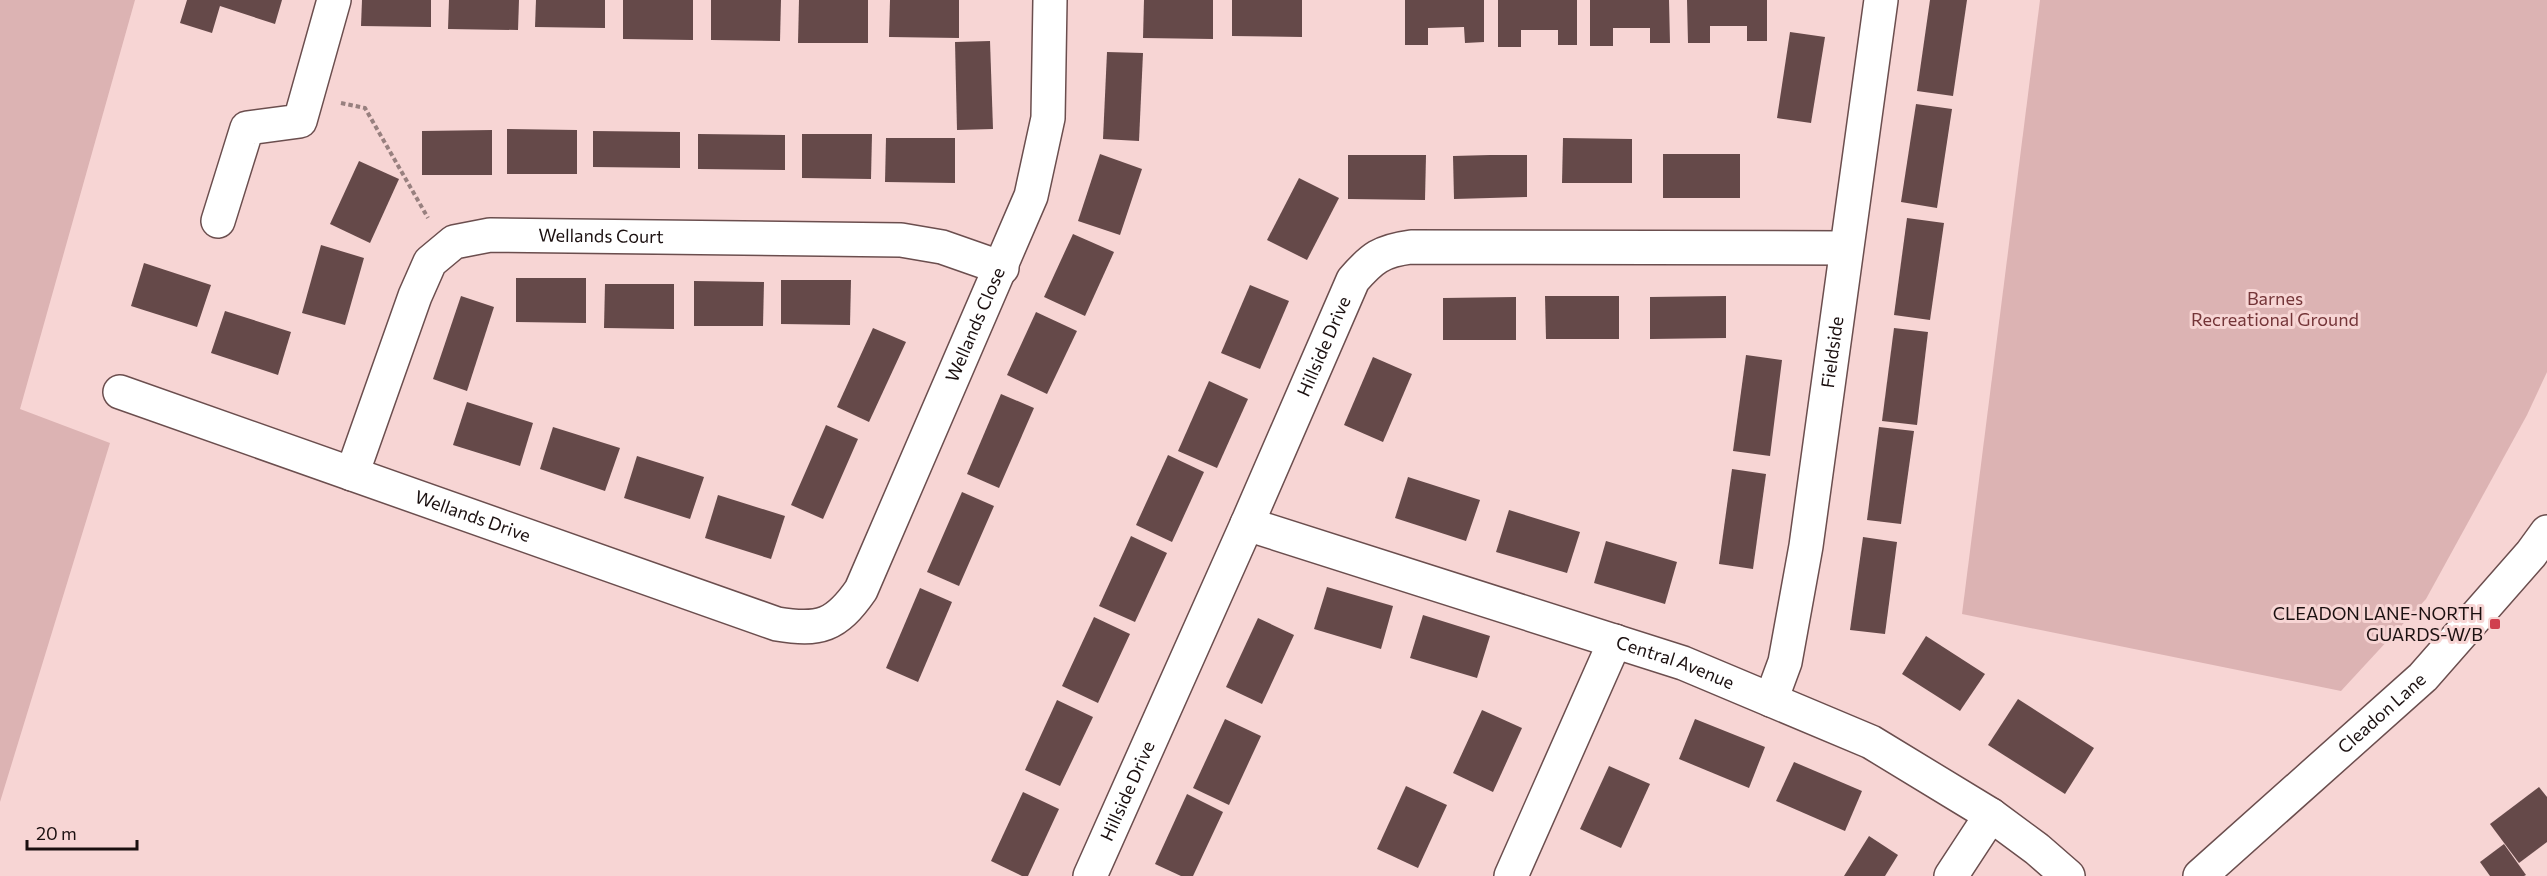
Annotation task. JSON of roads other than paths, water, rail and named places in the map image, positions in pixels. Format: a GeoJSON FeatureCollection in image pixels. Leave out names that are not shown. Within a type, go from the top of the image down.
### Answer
{"type":"FeatureCollection","features":[{"type":"Feature","properties":{"kind":"street"},"geometry":{"type":"LineString","coordinates":[[218,221],[247,128],[300,122],[334,0]]}},
{"type":"Feature","properties":{"kind":"street","name":"Wellands Close"},"geometry":{"type":"LineString","coordinates":[[826,624],[846,612],[861,590],[1002,268],[1031,196],[1042,154],[1048,118],[1050,0]]}},
{"type":"Feature","properties":{"kind":"street","name":"Fieldside"},"geometry":{"type":"LineString","coordinates":[[1771,700],[1785,662],[1806,546],[1881,0]]}},
{"type":"Feature","properties":{"kind":"street","name":"Wellands Court"},"geometry":{"type":"LineString","coordinates":[[352,474],[430,262],[454,242],[490,235],[901,240],[942,247],[1002,268]]}},
{"type":"Feature","properties":{"kind":"street","name":"Hillside Drive"},"geometry":{"type":"LineString","coordinates":[[1090,876],[1353,280],[1371,259],[1393,250],[1411,247],[1846,248]]}},
{"type":"Feature","properties":{"kind":"street","name":"Wellands Drive"},"geometry":{"type":"LineString","coordinates":[[120,392],[777,624],[803,628],[826,624]]}},
{"type":"Feature","properties":{"kind":"street","name":"Central Avenue"},"geometry":{"type":"LineString","coordinates":[[1247,524],[1683,663],[1871,742],[1990,815],[2037,849],[2068,876]]}},
{"type":"Feature","properties":{"kind":"street","name":"Cleadon Lane"},"geometry":{"type":"LineString","coordinates":[[2200,876],[2423,677],[2531,554],[2547,532]]}},
{"type":"Feature","properties":{"kind":"street"},"geometry":{"type":"LineString","coordinates":[[1511,876],[1615,641]]}},
{"type":"Feature","properties":{"kind":"street"},"geometry":{"type":"LineString","coordinates":[[1951,876],[1990,815]]}},
{"type":"Feature","properties":{"kind":"place","name":"CLEADON LANE-NORTH GUARDS-W/B"},"geometry":{"type":"Point","coordinates":[2495,624]}},
{"type":"Feature","properties":{"kind":"park label","name":"Barnes Recreational Ground"},"geometry":{"type":"Point","coordinates":[2275,309]}}]}
